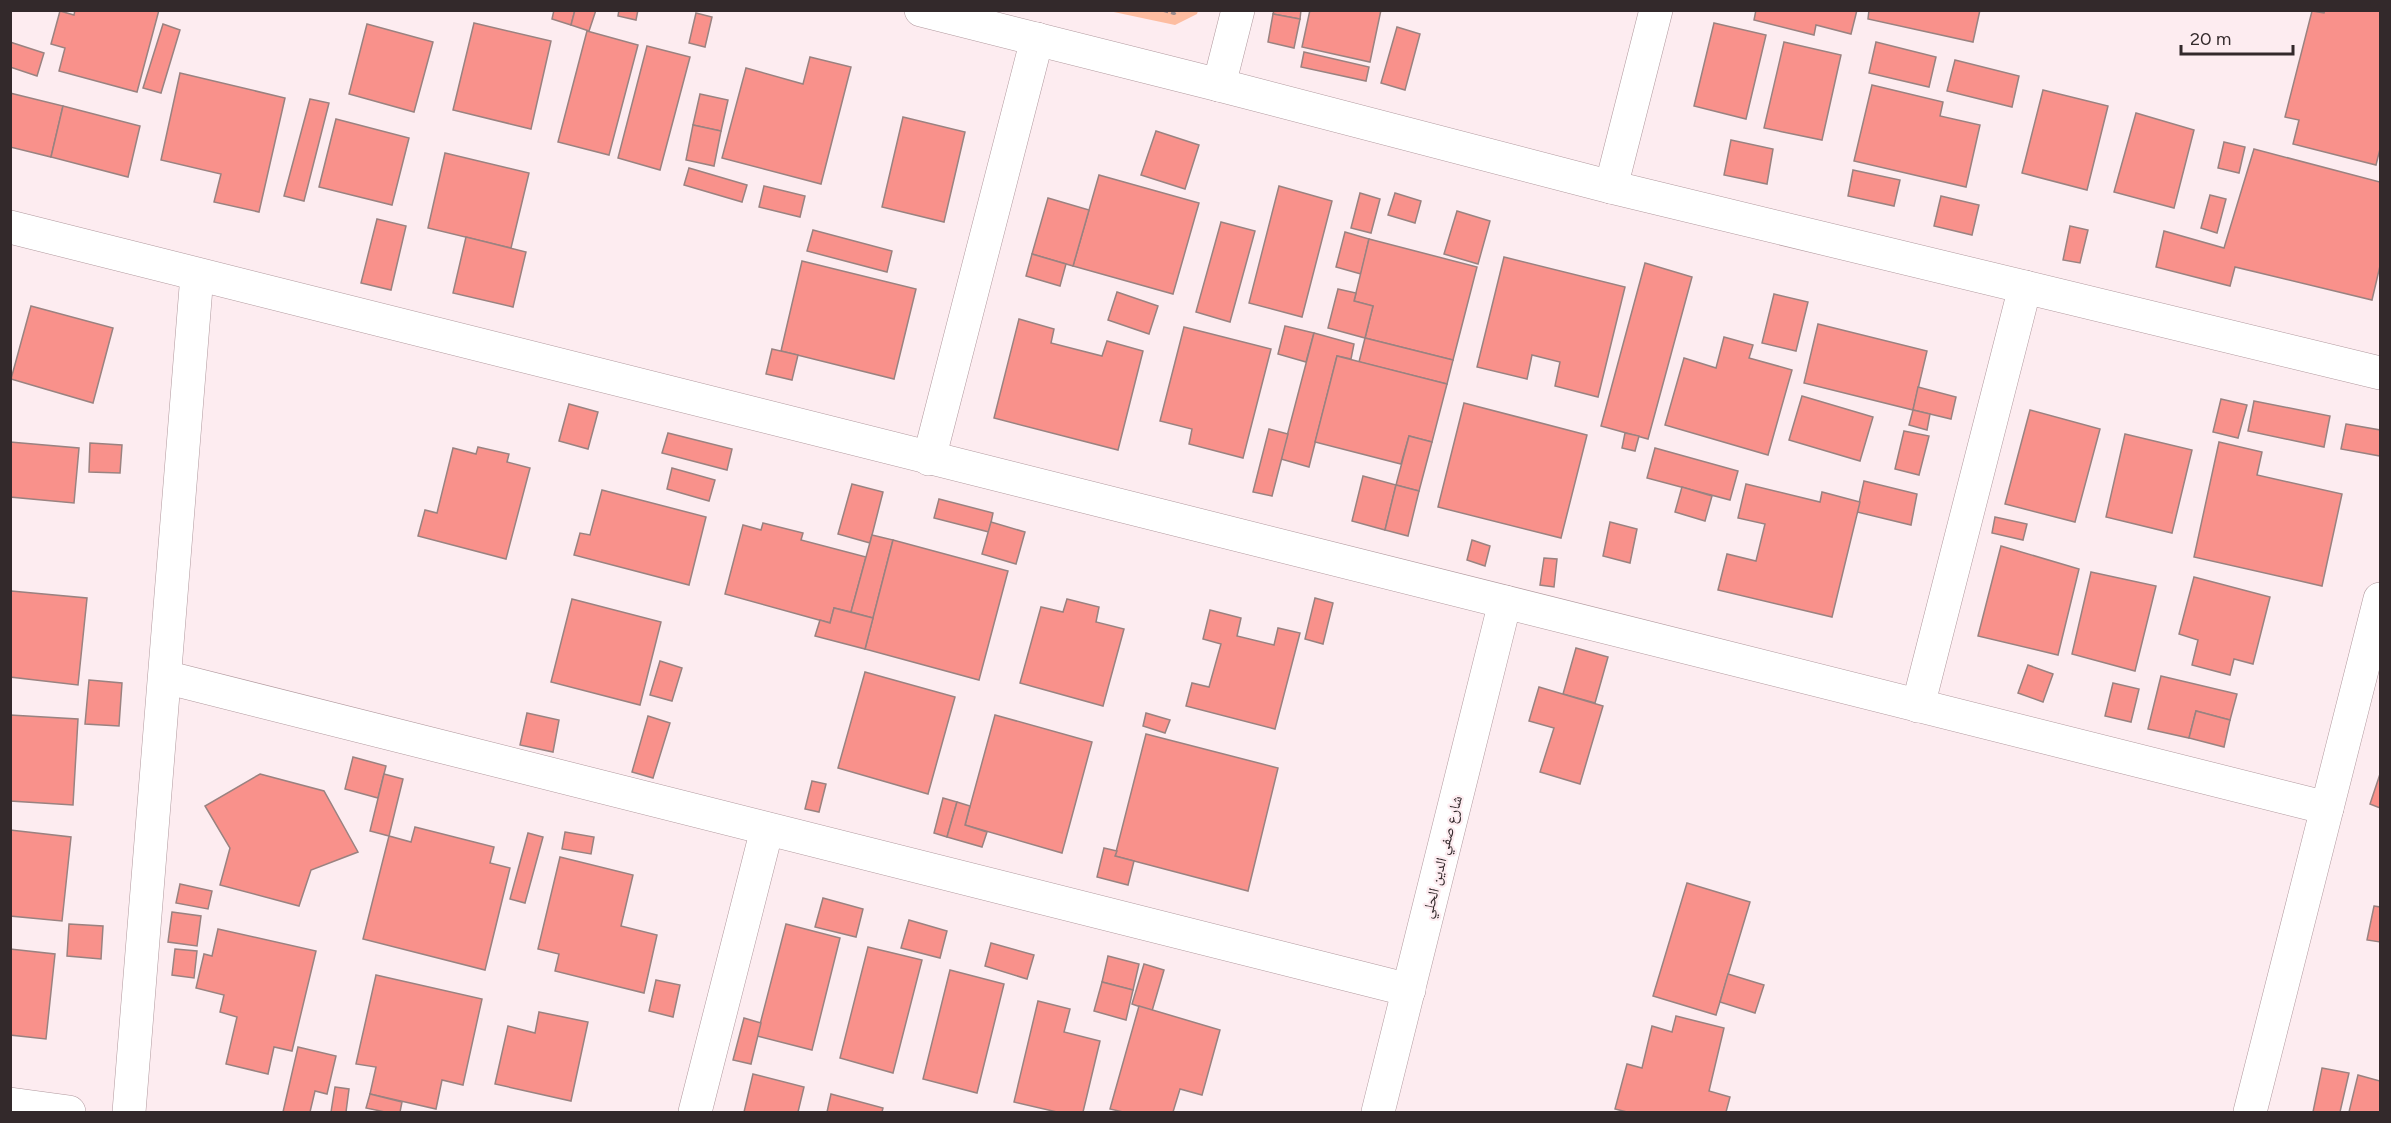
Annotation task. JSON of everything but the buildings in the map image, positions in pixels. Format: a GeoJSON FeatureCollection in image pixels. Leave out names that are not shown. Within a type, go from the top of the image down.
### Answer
{"type":"FeatureCollection","features":[{"type":"Feature","properties":{"kind":"street"},"geometry":{"type":"LineString","coordinates":[[921,10],[1611,187],[2380,373]]}},
{"type":"Feature","properties":{"kind":"street"},"geometry":{"type":"LineString","coordinates":[[1219,85],[1238,10]]}},
{"type":"Feature","properties":{"kind":"street"},"geometry":{"type":"LineString","coordinates":[[1611,187],[1656,10]]}},
{"type":"Feature","properties":{"kind":"street"},"geometry":{"type":"LineString","coordinates":[[929,459],[1037,39]]}},
{"type":"Feature","properties":{"kind":"street"},"geometry":{"type":"LineString","coordinates":[[10,228],[2327,808]]}},
{"type":"Feature","properties":{"kind":"street"},"geometry":{"type":"LineString","coordinates":[[129,1113],[197,274]]}},
{"type":"Feature","properties":{"kind":"street"},"geometry":{"type":"LineString","coordinates":[[1918,706],[2025,287]]}},
{"type":"Feature","properties":{"kind":"street"},"geometry":{"type":"LineString","coordinates":[[2250,1113],[2380,600]]}},
{"type":"Feature","properties":{"kind":"street","name":"شارع صفي الدين الحلي"},"geometry":{"type":"LineString","coordinates":[[1378,1113],[1505,602]]}},
{"type":"Feature","properties":{"kind":"street"},"geometry":{"type":"LineString","coordinates":[[165,678],[1409,990]]}},
{"type":"Feature","properties":{"kind":"street"},"geometry":{"type":"LineString","coordinates":[[696,1113],[767,828]]}},
{"type":"Feature","properties":{"kind":"street"},"geometry":{"type":"LineString","coordinates":[[10,1104],[69,1113]]}},
{"type":"Feature","properties":{"kind":"path"},"geometry":{"type":"LineString","coordinates":[[1164,10],[1174,12],[1179,10]]}},
{"type":"Feature","properties":{"kind":"shaded area"},"geometry":{"type":"Polygon","coordinates":[[[1109,11],[1198,11],[1197,14],[1175,25],[1109,11]]]}}]}
